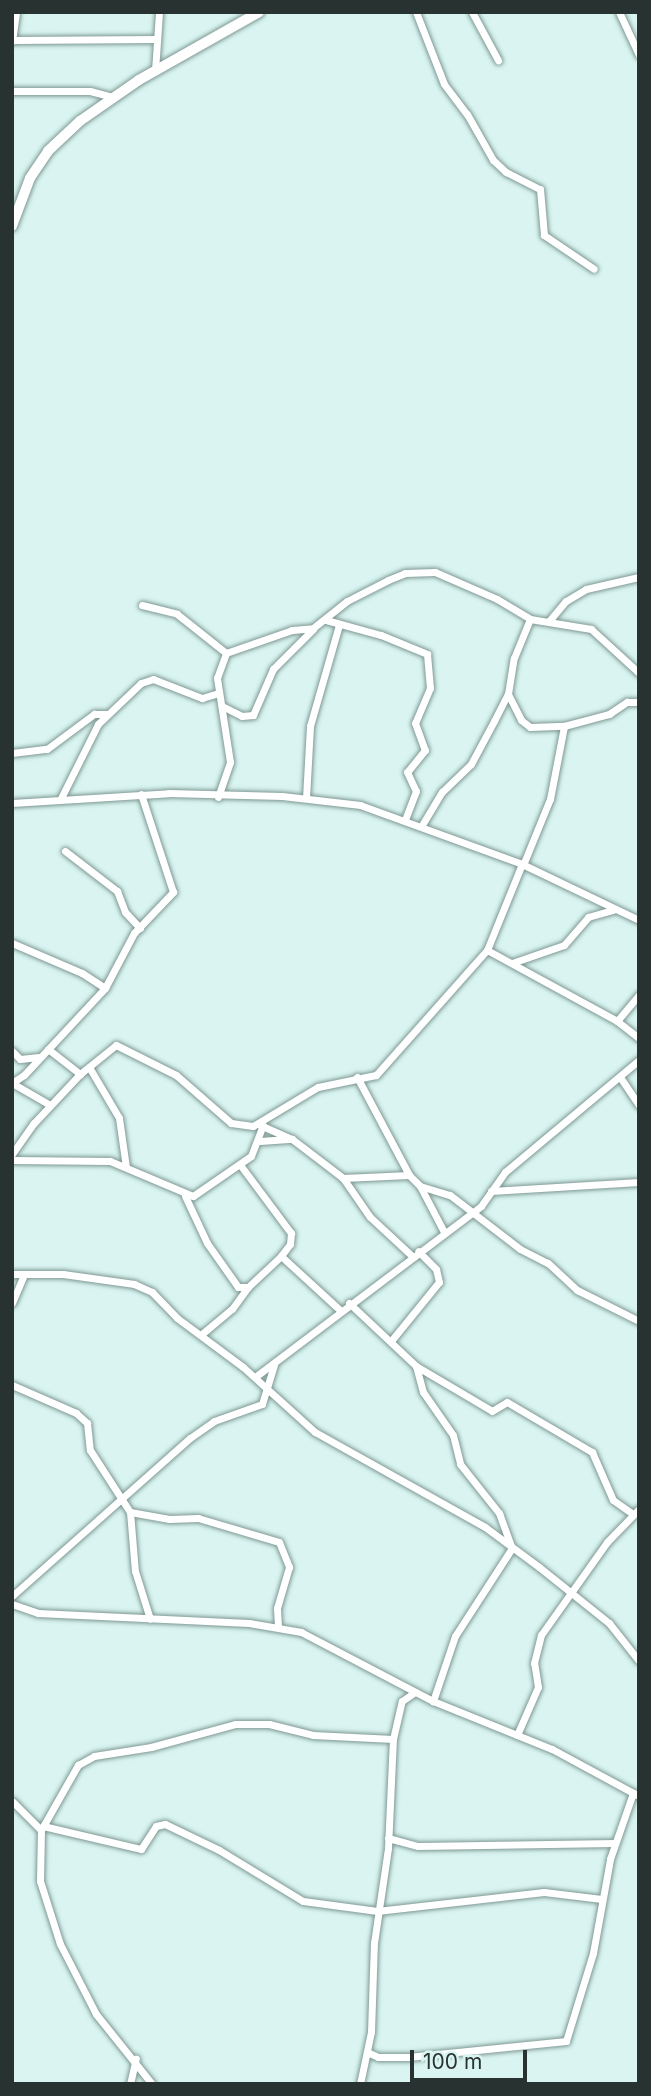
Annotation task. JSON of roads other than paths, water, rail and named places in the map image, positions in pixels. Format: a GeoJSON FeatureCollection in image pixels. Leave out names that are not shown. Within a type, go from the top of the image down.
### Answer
{"type":"FeatureCollection","features":[{"type":"Feature","properties":{"kind":"main road"},"geometry":{"type":"LineString","coordinates":[[12,226],[20,197],[48,152],[112,97],[259,12]]}},
{"type":"Feature","properties":{"kind":"street"},"geometry":{"type":"LineString","coordinates":[[16,12],[12,41],[157,39]]}},
{"type":"Feature","properties":{"kind":"street"},"geometry":{"type":"LineString","coordinates":[[155,71],[159,12]]}},
{"type":"Feature","properties":{"kind":"street"},"geometry":{"type":"LineString","coordinates":[[416,12],[444,84],[467,114],[493,160],[506,172],[540,189],[544,235],[594,269]]}},
{"type":"Feature","properties":{"kind":"street"},"geometry":{"type":"LineString","coordinates":[[472,12],[498,60]]}},
{"type":"Feature","properties":{"kind":"street"},"geometry":{"type":"LineString","coordinates":[[619,12],[639,55]]}},
{"type":"Feature","properties":{"kind":"street"},"geometry":{"type":"LineString","coordinates":[[629,33],[639,38]]}},
{"type":"Feature","properties":{"kind":"street"},"geometry":{"type":"LineString","coordinates":[[12,91],[90,91],[112,97]]}},
{"type":"Feature","properties":{"kind":"street"},"geometry":{"type":"LineString","coordinates":[[221,705],[242,716],[253,715],[273,669],[313,628],[347,601],[388,580],[419,571],[443,574],[471,586],[530,619],[591,629],[639,673]]}},
{"type":"Feature","properties":{"kind":"street"},"geometry":{"type":"LineString","coordinates":[[549,621],[566,601],[586,589],[639,577]]}},
{"type":"Feature","properties":{"kind":"street"},"geometry":{"type":"LineString","coordinates":[[142,605],[177,614],[226,653]]}},
{"type":"Feature","properties":{"kind":"street"},"geometry":{"type":"LineString","coordinates":[[422,825],[442,792],[471,764],[508,694],[513,658],[530,619]]}},
{"type":"Feature","properties":{"kind":"street"},"geometry":{"type":"LineString","coordinates":[[326,620],[381,635],[427,654],[430,688],[415,723],[425,750],[407,772],[416,791],[405,819]]}},
{"type":"Feature","properties":{"kind":"street"},"geometry":{"type":"LineString","coordinates":[[306,799],[310,726],[340,625]]}},
{"type":"Feature","properties":{"kind":"street"},"geometry":{"type":"LineString","coordinates":[[226,653],[292,629],[313,628]]}},
{"type":"Feature","properties":{"kind":"street"},"geometry":{"type":"LineString","coordinates":[[218,797],[230,762],[217,678],[226,653]]}},
{"type":"Feature","properties":{"kind":"street"},"geometry":{"type":"LineString","coordinates":[[61,798],[106,714],[147,680],[194,697],[218,694]]}},
{"type":"Feature","properties":{"kind":"street"},"geometry":{"type":"LineString","coordinates":[[508,694],[525,724],[564,726],[609,714],[627,702],[639,702]]}},
{"type":"Feature","properties":{"kind":"street"},"geometry":{"type":"LineString","coordinates":[[12,753],[47,748],[94,714],[106,714]]}},
{"type":"Feature","properties":{"kind":"street"},"geometry":{"type":"LineString","coordinates":[[253,1126],[296,1097],[385,1069],[487,950],[550,799],[564,726]]}},
{"type":"Feature","properties":{"kind":"street"},"geometry":{"type":"LineString","coordinates":[[50,1105],[12,1083],[24,1075],[105,988],[140,928],[169,899],[174,886],[141,794]]}},
{"type":"Feature","properties":{"kind":"street"},"geometry":{"type":"LineString","coordinates":[[12,803],[141,794],[306,799],[360,805],[422,825],[522,865],[639,920]]}},
{"type":"Feature","properties":{"kind":"street"},"geometry":{"type":"LineString","coordinates":[[65,851],[117,891],[125,912],[140,928]]}},
{"type":"Feature","properties":{"kind":"street"},"geometry":{"type":"LineString","coordinates":[[513,963],[564,945],[581,924],[600,911],[619,910]]}},
{"type":"Feature","properties":{"kind":"street"},"geometry":{"type":"LineString","coordinates":[[12,943],[105,988]]}},
{"type":"Feature","properties":{"kind":"street"},"geometry":{"type":"LineString","coordinates":[[487,950],[617,1021],[639,1038]]}},
{"type":"Feature","properties":{"kind":"street"},"geometry":{"type":"LineString","coordinates":[[617,1021],[639,995]]}},
{"type":"Feature","properties":{"kind":"street"},"geometry":{"type":"LineString","coordinates":[[12,1154],[50,1105],[80,1074],[111,1047],[122,1045],[176,1075],[231,1123],[263,1125],[292,1139],[343,1178],[370,1217],[436,1269],[439,1282],[391,1340]]}},
{"type":"Feature","properties":{"kind":"street"},"geometry":{"type":"LineString","coordinates":[[48,1049],[80,1074]]}},
{"type":"Feature","properties":{"kind":"street"},"geometry":{"type":"LineString","coordinates":[[12,1051],[20,1059],[39,1057]]}},
{"type":"Feature","properties":{"kind":"street"},"geometry":{"type":"LineString","coordinates":[[255,1377],[472,1211],[505,1172],[639,1059]]}},
{"type":"Feature","properties":{"kind":"street"},"geometry":{"type":"LineString","coordinates":[[89,1067],[119,1118],[126,1167]]}},
{"type":"Feature","properties":{"kind":"street"},"geometry":{"type":"LineString","coordinates":[[24,1075],[29,1092]]}},
{"type":"Feature","properties":{"kind":"street"},"geometry":{"type":"LineString","coordinates":[[356,1077],[409,1175],[420,1186],[444,1232]]}},
{"type":"Feature","properties":{"kind":"street"},"geometry":{"type":"LineString","coordinates":[[620,1077],[639,1105]]}},
{"type":"Feature","properties":{"kind":"street"},"geometry":{"type":"LineString","coordinates":[[12,1160],[93,1160],[126,1167],[185,1196],[202,1193],[241,1166],[260,1141],[263,1125]]}},
{"type":"Feature","properties":{"kind":"street"},"geometry":{"type":"LineString","coordinates":[[260,1141],[292,1139]]}},
{"type":"Feature","properties":{"kind":"street"},"geometry":{"type":"LineString","coordinates":[[203,1334],[240,1291],[248,1287],[281,1256],[290,1244],[291,1233],[241,1166]]}},
{"type":"Feature","properties":{"kind":"street"},"geometry":{"type":"LineString","coordinates":[[343,1178],[409,1175]]}},
{"type":"Feature","properties":{"kind":"street"},"geometry":{"type":"LineString","coordinates":[[491,1191],[639,1182]]}},
{"type":"Feature","properties":{"kind":"street"},"geometry":{"type":"LineString","coordinates":[[420,1186],[450,1195],[520,1248],[548,1263],[577,1290],[639,1321]]}},
{"type":"Feature","properties":{"kind":"street"},"geometry":{"type":"LineString","coordinates":[[185,1196],[207,1244],[240,1291]]}},
{"type":"Feature","properties":{"kind":"street"},"geometry":{"type":"LineString","coordinates":[[281,1256],[340,1310]]}},
{"type":"Feature","properties":{"kind":"street"},"geometry":{"type":"LineString","coordinates":[[12,1275],[64,1274],[134,1284],[152,1292],[177,1318],[203,1334],[255,1377],[315,1433],[463,1514],[571,1591],[608,1623],[639,1661]]}},
{"type":"Feature","properties":{"kind":"street"},"geometry":{"type":"LineString","coordinates":[[12,1303],[23,1276]]}},
{"type":"Feature","properties":{"kind":"street"},"geometry":{"type":"LineString","coordinates":[[349,1303],[416,1366],[492,1411],[507,1402],[592,1452],[613,1500],[636,1511],[571,1591],[541,1635],[534,1663],[538,1687],[517,1735]]}},
{"type":"Feature","properties":{"kind":"street"},"geometry":{"type":"LineString","coordinates":[[12,1596],[203,1427],[262,1404],[264,1387],[274,1365]]}},
{"type":"Feature","properties":{"kind":"street"},"geometry":{"type":"LineString","coordinates":[[416,1366],[423,1392],[453,1435],[465,1473],[499,1513],[512,1548]]}},
{"type":"Feature","properties":{"kind":"street"},"geometry":{"type":"LineString","coordinates":[[12,1385],[82,1417],[96,1462],[124,1497],[130,1512],[135,1571],[150,1619]]}},
{"type":"Feature","properties":{"kind":"street"},"geometry":{"type":"LineString","coordinates":[[130,1512],[169,1519],[198,1518],[279,1542],[289,1567],[277,1608],[278,1627]]}},
{"type":"Feature","properties":{"kind":"street"},"geometry":{"type":"LineString","coordinates":[[433,1701],[455,1636],[512,1548]]}},
{"type":"Feature","properties":{"kind":"street"},"geometry":{"type":"LineString","coordinates":[[12,1604],[38,1613],[278,1627],[325,1643],[433,1701],[517,1735],[636,1795],[615,1843],[583,1990],[563,2044],[400,2057],[378,2057],[367,2052]]}},
{"type":"Feature","properties":{"kind":"street"},"geometry":{"type":"LineString","coordinates":[[360,2084],[367,2052],[377,1911],[388,1838],[393,1739],[402,1701],[415,1692]]}},
{"type":"Feature","properties":{"kind":"street"},"geometry":{"type":"LineString","coordinates":[[152,2084],[136,2059],[103,2026],[60,1944],[40,1881],[42,1828],[78,1765],[87,1759],[150,1747],[217,1725],[269,1724],[313,1735],[393,1739]]}},
{"type":"Feature","properties":{"kind":"street"},"geometry":{"type":"LineString","coordinates":[[12,1801],[42,1828],[141,1849],[156,1826],[165,1824],[219,1850],[303,1901],[377,1911],[544,1892],[602,1899]]}},
{"type":"Feature","properties":{"kind":"street"},"geometry":{"type":"LineString","coordinates":[[388,1838],[418,1846],[615,1843]]}},
{"type":"Feature","properties":{"kind":"street"},"geometry":{"type":"LineString","coordinates":[[130,2084],[136,2059]]}}]}
